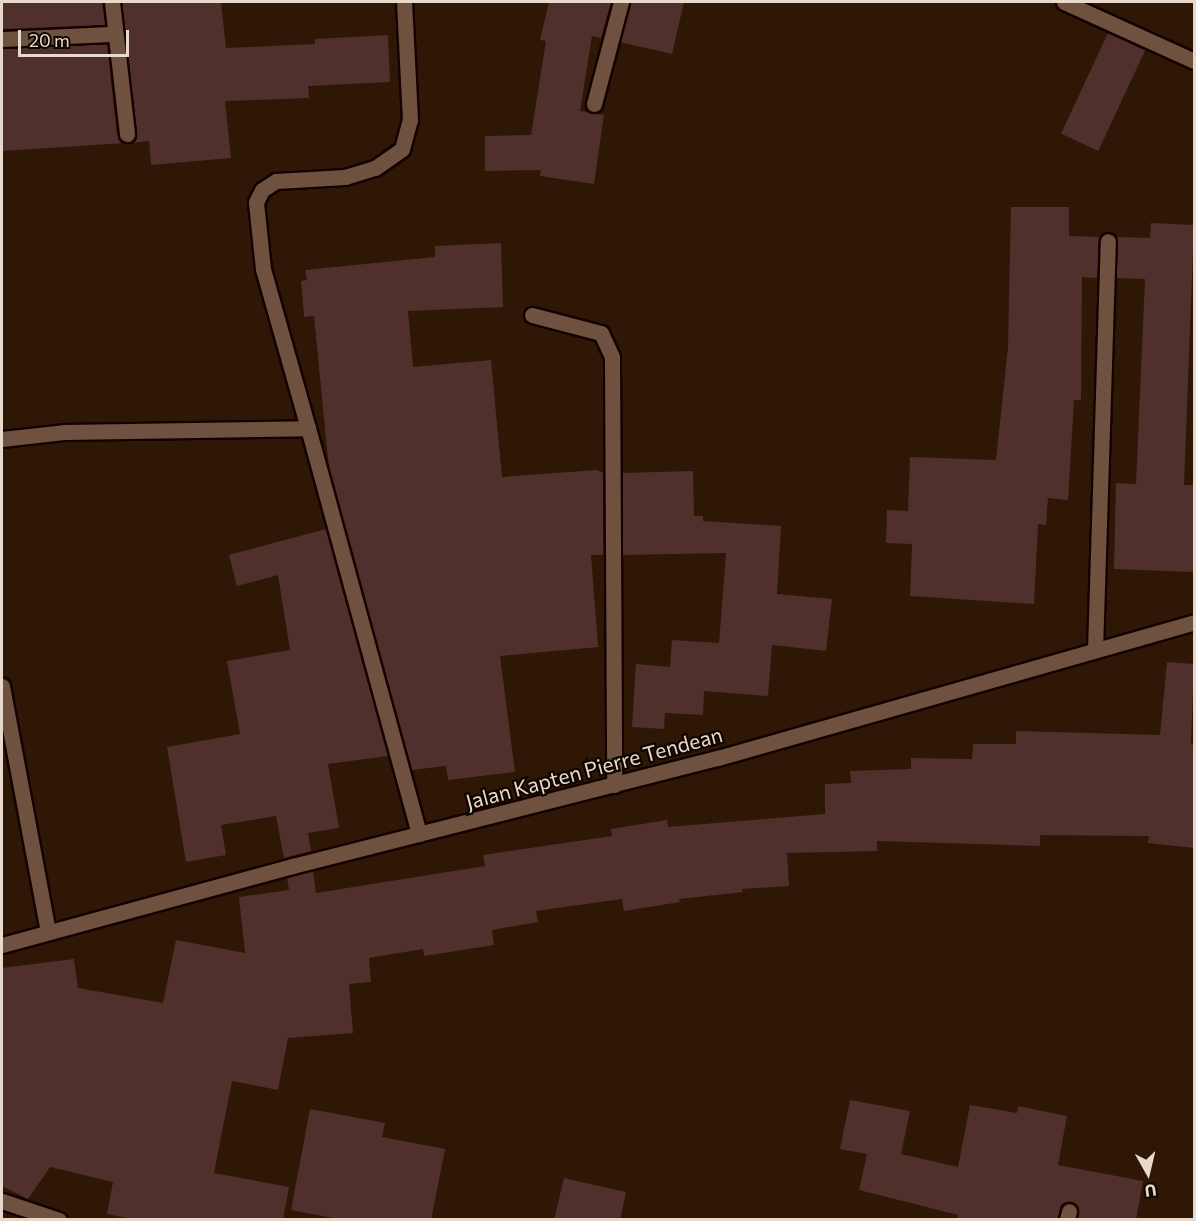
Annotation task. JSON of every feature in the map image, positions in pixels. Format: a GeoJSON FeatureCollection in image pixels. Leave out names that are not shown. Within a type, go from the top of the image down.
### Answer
{"type":"FeatureCollection","features":[{"type":"Feature","properties":{"kind":"street"},"geometry":{"type":"LineString","coordinates":[[112,2],[127,134]]}},
{"type":"Feature","properties":{"kind":"street"},"geometry":{"type":"LineString","coordinates":[[404,2],[410,120],[402,149],[375,168],[345,177],[276,180],[262,190],[256,202],[263,269],[420,834]]}},
{"type":"Feature","properties":{"kind":"street"},"geometry":{"type":"LineString","coordinates":[[594,104],[621,2]]}},
{"type":"Feature","properties":{"kind":"street"},"geometry":{"type":"LineString","coordinates":[[1064,2],[1194,61]]}},
{"type":"Feature","properties":{"kind":"street"},"geometry":{"type":"LineString","coordinates":[[2,39],[114,34]]}},
{"type":"Feature","properties":{"kind":"street"},"geometry":{"type":"LineString","coordinates":[[1095,650],[1107,241]]}},
{"type":"Feature","properties":{"kind":"street"},"geometry":{"type":"LineString","coordinates":[[532,315],[601,333],[612,357],[614,785]]}},
{"type":"Feature","properties":{"kind":"street"},"geometry":{"type":"LineString","coordinates":[[2,439],[64,432],[308,428]]}},
{"type":"Feature","properties":{"kind":"street","name":"Jalan Kapten Pierre Tendean"},"geometry":{"type":"LineString","coordinates":[[2,945],[48,931],[614,785],[1194,622]]}},
{"type":"Feature","properties":{"kind":"street"},"geometry":{"type":"LineString","coordinates":[[2,686],[48,931]]}},
{"type":"Feature","properties":{"kind":"street"},"geometry":{"type":"LineString","coordinates":[[2,1201],[59,1220]]}},
{"type":"Feature","properties":{"kind":"building"},"geometry":{"type":"Polygon","coordinates":[[[2,2],[102,2],[105,25],[2,29],[2,2]]]}},
{"type":"Feature","properties":{"kind":"building"},"geometry":{"type":"Polygon","coordinates":[[[122,2],[221,2],[226,48],[315,44],[315,39],[388,35],[390,82],[308,86],[309,98],[225,101],[231,158],[151,165],[149,141],[131,143],[137,133],[122,2]]]}},
{"type":"Feature","properties":{"kind":"building"},"geometry":{"type":"Polygon","coordinates":[[[549,2],[611,2],[601,38],[592,36],[580,111],[604,115],[594,184],[540,176],[541,170],[485,171],[485,136],[531,135],[546,41],[540,40],[549,2]]]}},
{"type":"Feature","properties":{"kind":"building"},"geometry":{"type":"Polygon","coordinates":[[[630,2],[684,2],[672,54],[620,42],[630,2]]]}},
{"type":"Feature","properties":{"kind":"building"},"geometry":{"type":"Polygon","coordinates":[[[1108,33],[1145,50],[1098,151],[1061,134],[1108,33]]]}},
{"type":"Feature","properties":{"kind":"building"},"geometry":{"type":"Polygon","coordinates":[[[107,44],[117,135],[125,143],[2,151],[2,49],[107,44]]]}},
{"type":"Feature","properties":{"kind":"building"},"geometry":{"type":"Polygon","coordinates":[[[1011,207],[1069,207],[1069,236],[1099,237],[1097,278],[1082,277],[1081,400],[1074,400],[1068,500],[1048,498],[1046,525],[1038,524],[1034,604],[910,596],[912,544],[886,543],[887,510],[908,511],[910,457],[996,460],[1008,347],[1011,207]]]}},
{"type":"Feature","properties":{"kind":"building"},"geometry":{"type":"Polygon","coordinates":[[[1151,223],[1194,225],[1184,485],[1194,485],[1194,572],[1114,569],[1116,483],[1136,484],[1145,279],[1117,278],[1117,237],[1150,238],[1151,223]]]}},
{"type":"Feature","properties":{"kind":"building"},"geometry":{"type":"Polygon","coordinates":[[[501,243],[503,307],[408,311],[413,367],[491,360],[502,477],[597,470],[603,473],[603,555],[591,555],[598,647],[500,656],[515,772],[448,780],[446,766],[412,770],[329,469],[314,316],[304,317],[301,281],[307,280],[305,270],[435,257],[435,246],[501,243]]]}},
{"type":"Feature","properties":{"kind":"building"},"geometry":{"type":"Polygon","coordinates":[[[693,471],[694,516],[703,516],[703,521],[781,526],[777,594],[832,599],[826,651],[772,645],[768,696],[704,691],[703,715],[665,713],[664,729],[632,727],[636,664],[670,667],[672,640],[719,643],[726,553],[623,555],[622,473],[693,471]]]}},
{"type":"Feature","properties":{"kind":"building"},"geometry":{"type":"Polygon","coordinates":[[[326,529],[388,756],[328,764],[339,828],[308,833],[311,851],[284,858],[276,816],[221,825],[226,855],[186,862],[167,747],[240,734],[227,661],[290,650],[278,575],[237,586],[229,555],[326,529]]]}},
{"type":"Feature","properties":{"kind":"building"},"geometry":{"type":"Polygon","coordinates":[[[1167,662],[1194,664],[1191,744],[1194,745],[1194,848],[1148,843],[1149,836],[1040,835],[1040,846],[877,841],[877,851],[787,853],[789,886],[742,889],[743,892],[679,899],[680,902],[624,911],[622,899],[536,911],[538,922],[492,930],[494,945],[424,956],[423,949],[369,958],[371,982],[349,984],[353,1033],[288,1038],[278,1090],[232,1081],[214,1173],[289,1187],[283,1220],[136,1220],[107,1214],[113,1182],[50,1167],[28,1199],[2,1186],[2,968],[74,959],[78,988],[163,1003],[176,940],[245,953],[239,897],[289,890],[287,878],[313,871],[316,893],[485,866],[483,855],[612,836],[611,829],[667,820],[668,827],[825,814],[825,784],[851,783],[850,771],[911,769],[911,758],[972,759],[973,744],[1016,744],[1016,731],[1160,735],[1167,662]]]}},
{"type":"Feature","properties":{"kind":"building"},"geometry":{"type":"Polygon","coordinates":[[[850,1100],[910,1111],[901,1154],[958,1167],[970,1105],[1017,1113],[1018,1106],[1067,1116],[1058,1165],[1143,1181],[1136,1220],[1077,1220],[1078,1208],[1071,1201],[1061,1205],[1057,1220],[957,1220],[958,1215],[859,1190],[867,1154],[840,1149],[850,1100]]]}},
{"type":"Feature","properties":{"kind":"building"},"geometry":{"type":"Polygon","coordinates":[[[310,1109],[385,1123],[382,1137],[445,1149],[431,1220],[343,1220],[291,1210],[310,1109]]]}},
{"type":"Feature","properties":{"kind":"building"},"geometry":{"type":"Polygon","coordinates":[[[564,1178],[626,1192],[620,1220],[554,1220],[564,1178]]]}}]}
